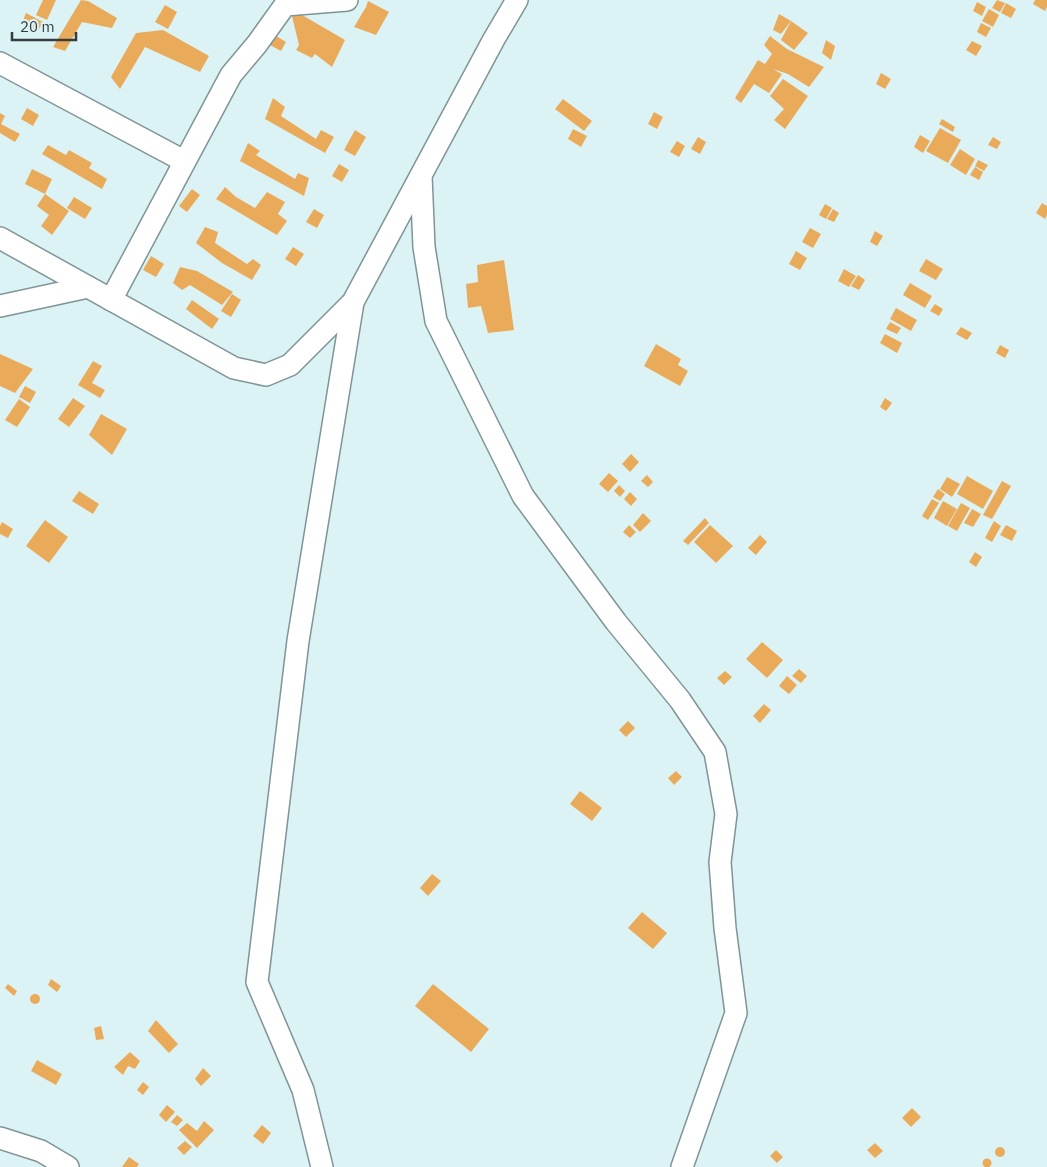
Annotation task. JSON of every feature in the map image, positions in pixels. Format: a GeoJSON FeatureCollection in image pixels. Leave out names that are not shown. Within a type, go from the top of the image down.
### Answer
{"type":"FeatureCollection","features":[{"type":"Feature","properties":{"kind":"street"},"geometry":{"type":"LineString","coordinates":[[112,300],[231,75],[257,44],[285,5],[347,0]]}},
{"type":"Feature","properties":{"kind":"street"},"geometry":{"type":"LineString","coordinates":[[0,238],[234,368],[266,375],[290,365],[353,302],[494,39],[517,0]]}},
{"type":"Feature","properties":{"kind":"street"},"geometry":{"type":"LineString","coordinates":[[0,63],[184,161]]}},
{"type":"Feature","properties":{"kind":"street"},"geometry":{"type":"LineString","coordinates":[[421,176],[424,247],[436,321],[523,496],[616,622],[680,700],[715,752],[726,814],[720,862],[725,928],[736,1013],[682,1167]]}},
{"type":"Feature","properties":{"kind":"street"},"geometry":{"type":"LineString","coordinates":[[0,306],[88,287]]}},
{"type":"Feature","properties":{"kind":"street"},"geometry":{"type":"LineString","coordinates":[[322,1167],[303,1090],[257,982],[298,641],[353,302]]}},
{"type":"Feature","properties":{"kind":"street"},"geometry":{"type":"LineString","coordinates":[[0,1138],[41,1150],[68,1167]]}},
{"type":"Feature","properties":{"kind":"building"},"geometry":{"type":"Polygon","coordinates":[[[43,0],[56,0],[47,20],[36,15],[43,0]]]}},
{"type":"Feature","properties":{"kind":"building"},"geometry":{"type":"Polygon","coordinates":[[[81,0],[88,1],[117,18],[112,28],[82,22],[65,51],[53,47],[81,0]]]}},
{"type":"Feature","properties":{"kind":"building"},"geometry":{"type":"Polygon","coordinates":[[[997,0],[1005,3],[1000,12],[992,8],[997,0]]]}},
{"type":"Feature","properties":{"kind":"building"},"geometry":{"type":"Polygon","coordinates":[[[1035,0],[1047,0],[1045,11],[1033,4],[1035,0]]]}},
{"type":"Feature","properties":{"kind":"building"},"geometry":{"type":"Polygon","coordinates":[[[368,1],[389,12],[376,35],[354,27],[368,1]]]}},
{"type":"Feature","properties":{"kind":"building"},"geometry":{"type":"Polygon","coordinates":[[[977,2],[986,7],[982,16],[973,11],[977,2]]]}},
{"type":"Feature","properties":{"kind":"building"},"geometry":{"type":"Polygon","coordinates":[[[1006,3],[1016,9],[1011,18],[1001,13],[1006,3]]]}},
{"type":"Feature","properties":{"kind":"building"},"geometry":{"type":"Polygon","coordinates":[[[165,5],[177,12],[168,29],[155,22],[165,5]]]}},
{"type":"Feature","properties":{"kind":"building"},"geometry":{"type":"Polygon","coordinates":[[[290,8],[345,40],[332,67],[315,54],[312,58],[296,50],[299,45],[290,8]]]}},
{"type":"Feature","properties":{"kind":"building"},"geometry":{"type":"Polygon","coordinates":[[[989,9],[999,15],[993,27],[982,21],[989,9]]]}},
{"type":"Feature","properties":{"kind":"building"},"geometry":{"type":"Polygon","coordinates":[[[26,13],[43,22],[38,31],[22,23],[26,13]]]}},
{"type":"Feature","properties":{"kind":"building"},"geometry":{"type":"Polygon","coordinates":[[[779,14],[791,21],[781,34],[773,30],[779,14]]]}},
{"type":"Feature","properties":{"kind":"building"},"geometry":{"type":"Polygon","coordinates":[[[791,21],[808,33],[794,50],[781,40],[791,21]]]}},
{"type":"Feature","properties":{"kind":"building"},"geometry":{"type":"Polygon","coordinates":[[[981,23],[991,28],[986,37],[977,32],[981,23]]]}},
{"type":"Feature","properties":{"kind":"building"},"geometry":{"type":"Polygon","coordinates":[[[163,30],[209,56],[200,72],[145,47],[120,89],[111,77],[136,33],[163,30]]]}},
{"type":"Feature","properties":{"kind":"building"},"geometry":{"type":"Polygon","coordinates":[[[273,34],[286,42],[281,51],[268,44],[273,34]]]}},
{"type":"Feature","properties":{"kind":"building"},"geometry":{"type":"Polygon","coordinates":[[[770,36],[787,49],[824,67],[809,87],[788,74],[773,69],[782,74],[769,93],[754,84],[741,103],[735,98],[758,60],[765,64],[772,54],[764,45],[770,36]]]}},
{"type":"Feature","properties":{"kind":"building"},"geometry":{"type":"Polygon","coordinates":[[[826,40],[835,46],[831,60],[822,53],[826,40]]]}},
{"type":"Feature","properties":{"kind":"building"},"geometry":{"type":"Polygon","coordinates":[[[972,41],[982,46],[976,56],[966,50],[972,41]]]}},
{"type":"Feature","properties":{"kind":"building"},"geometry":{"type":"Polygon","coordinates":[[[881,73],[891,79],[885,89],[876,84],[881,73]]]}},
{"type":"Feature","properties":{"kind":"building"},"geometry":{"type":"Polygon","coordinates":[[[783,79],[808,96],[785,129],[774,120],[784,109],[770,96],[783,79]]]}},
{"type":"Feature","properties":{"kind":"building"},"geometry":{"type":"Polygon","coordinates":[[[273,98],[285,107],[281,116],[316,139],[321,130],[334,137],[325,153],[265,119],[273,98]]]}},
{"type":"Feature","properties":{"kind":"building"},"geometry":{"type":"Polygon","coordinates":[[[563,99],[592,121],[584,131],[555,109],[563,99]]]}},
{"type":"Feature","properties":{"kind":"building"},"geometry":{"type":"Polygon","coordinates":[[[27,108],[39,115],[33,126],[21,119],[27,108]]]}},
{"type":"Feature","properties":{"kind":"building"},"geometry":{"type":"Polygon","coordinates":[[[654,112],[663,117],[657,129],[648,124],[654,112]]]}},
{"type":"Feature","properties":{"kind":"building"},"geometry":{"type":"Polygon","coordinates":[[[0,113],[5,116],[1,124],[20,134],[15,142],[0,133],[0,113]]]}},
{"type":"Feature","properties":{"kind":"building"},"geometry":{"type":"Polygon","coordinates":[[[942,119],[955,127],[953,132],[939,124],[942,119]]]}},
{"type":"Feature","properties":{"kind":"building"},"geometry":{"type":"Polygon","coordinates":[[[940,128],[961,140],[948,163],[926,151],[940,128]]]}},
{"type":"Feature","properties":{"kind":"building"},"geometry":{"type":"Polygon","coordinates":[[[573,129],[587,136],[581,147],[568,139],[573,129]]]}},
{"type":"Feature","properties":{"kind":"building"},"geometry":{"type":"Polygon","coordinates":[[[355,130],[366,137],[355,156],[344,150],[355,130]]]}},
{"type":"Feature","properties":{"kind":"building"},"geometry":{"type":"Polygon","coordinates":[[[920,135],[930,141],[923,153],[914,147],[920,135]]]}},
{"type":"Feature","properties":{"kind":"building"},"geometry":{"type":"Polygon","coordinates":[[[698,137],[706,142],[700,154],[691,149],[698,137]]]}},
{"type":"Feature","properties":{"kind":"building"},"geometry":{"type":"Polygon","coordinates":[[[993,137],[1001,142],[997,149],[988,145],[993,137]]]}},
{"type":"Feature","properties":{"kind":"building"},"geometry":{"type":"Polygon","coordinates":[[[677,141],[685,146],[679,157],[670,152],[677,141]]]}},
{"type":"Feature","properties":{"kind":"building"},"geometry":{"type":"Polygon","coordinates":[[[248,143],[260,151],[256,155],[295,179],[298,173],[309,178],[304,196],[240,161],[248,143]]]}},
{"type":"Feature","properties":{"kind":"building"},"geometry":{"type":"Polygon","coordinates":[[[48,145],[66,155],[69,150],[92,163],[89,168],[107,179],[102,189],[42,154],[48,145]]]}},
{"type":"Feature","properties":{"kind":"building"},"geometry":{"type":"Polygon","coordinates":[[[960,149],[975,159],[966,175],[950,165],[960,149]]]}},
{"type":"Feature","properties":{"kind":"building"},"geometry":{"type":"Polygon","coordinates":[[[978,160],[988,165],[984,171],[975,166],[978,160]]]}},
{"type":"Feature","properties":{"kind":"building"},"geometry":{"type":"Polygon","coordinates":[[[339,164],[349,170],[342,182],[332,176],[339,164]]]}},
{"type":"Feature","properties":{"kind":"building"},"geometry":{"type":"Polygon","coordinates":[[[975,167],[983,172],[979,180],[970,175],[975,167]]]}},
{"type":"Feature","properties":{"kind":"building"},"geometry":{"type":"Polygon","coordinates":[[[32,169],[52,179],[45,194],[25,184],[32,169]]]}},
{"type":"Feature","properties":{"kind":"building"},"geometry":{"type":"Polygon","coordinates":[[[225,187],[236,197],[255,208],[267,192],[285,202],[278,214],[287,221],[277,235],[216,199],[225,187]]]}},
{"type":"Feature","properties":{"kind":"building"},"geometry":{"type":"Polygon","coordinates":[[[192,189],[200,195],[187,212],[179,206],[192,189]]]}},
{"type":"Feature","properties":{"kind":"building"},"geometry":{"type":"Polygon","coordinates":[[[45,194],[69,211],[52,235],[41,226],[49,215],[37,206],[45,194]]]}},
{"type":"Feature","properties":{"kind":"building"},"geometry":{"type":"Polygon","coordinates":[[[74,197],[92,208],[85,219],[67,208],[74,197]]]}},
{"type":"Feature","properties":{"kind":"building"},"geometry":{"type":"Polygon","coordinates":[[[1042,203],[1047,206],[1045,219],[1036,213],[1042,203]]]}},
{"type":"Feature","properties":{"kind":"building"},"geometry":{"type":"Polygon","coordinates":[[[825,204],[832,208],[826,219],[819,215],[825,204]]]}},
{"type":"Feature","properties":{"kind":"building"},"geometry":{"type":"Polygon","coordinates":[[[314,209],[324,215],[317,228],[306,222],[314,209]]]}},
{"type":"Feature","properties":{"kind":"building"},"geometry":{"type":"Polygon","coordinates":[[[833,209],[839,213],[834,222],[827,219],[833,209]]]}},
{"type":"Feature","properties":{"kind":"building"},"geometry":{"type":"Polygon","coordinates":[[[205,227],[218,232],[215,243],[247,264],[253,259],[261,265],[252,280],[222,263],[196,243],[205,227]]]}},
{"type":"Feature","properties":{"kind":"building"},"geometry":{"type":"Polygon","coordinates":[[[810,228],[821,234],[813,248],[802,242],[810,228]]]}},
{"type":"Feature","properties":{"kind":"building"},"geometry":{"type":"Polygon","coordinates":[[[875,231],[883,236],[877,246],[870,242],[875,231]]]}},
{"type":"Feature","properties":{"kind":"building"},"geometry":{"type":"Polygon","coordinates":[[[293,247],[304,254],[296,266],[285,259],[293,247]]]}},
{"type":"Feature","properties":{"kind":"building"},"geometry":{"type":"Polygon","coordinates":[[[796,251],[807,258],[800,270],[789,264],[796,251]]]}},
{"type":"Feature","properties":{"kind":"building"},"geometry":{"type":"Polygon","coordinates":[[[151,256],[164,264],[156,277],[143,270],[151,256]]]}},
{"type":"Feature","properties":{"kind":"building"},"geometry":{"type":"Polygon","coordinates":[[[926,259],[943,269],[936,280],[919,271],[926,259]]]}},
{"type":"Feature","properties":{"kind":"building"},"geometry":{"type":"Polygon","coordinates":[[[504,260],[514,330],[488,333],[481,306],[468,308],[466,284],[478,282],[477,265],[504,260]]]}},
{"type":"Feature","properties":{"kind":"building"},"geometry":{"type":"Polygon","coordinates":[[[180,267],[197,271],[233,292],[222,305],[190,285],[182,290],[173,283],[180,267]]]}},
{"type":"Feature","properties":{"kind":"building"},"geometry":{"type":"Polygon","coordinates":[[[844,269],[856,276],[849,287],[838,281],[844,269]]]}},
{"type":"Feature","properties":{"kind":"building"},"geometry":{"type":"Polygon","coordinates":[[[858,275],[865,280],[859,290],[851,286],[858,275]]]}},
{"type":"Feature","properties":{"kind":"building"},"geometry":{"type":"Polygon","coordinates":[[[910,283],[932,296],[925,308],[903,295],[910,283]]]}},
{"type":"Feature","properties":{"kind":"building"},"geometry":{"type":"Polygon","coordinates":[[[232,294],[241,300],[231,317],[221,311],[232,294]]]}},
{"type":"Feature","properties":{"kind":"building"},"geometry":{"type":"Polygon","coordinates":[[[192,300],[219,319],[212,329],[186,309],[192,300]]]}},
{"type":"Feature","properties":{"kind":"building"},"geometry":{"type":"Polygon","coordinates":[[[935,304],[943,309],[939,316],[930,311],[935,304]]]}},
{"type":"Feature","properties":{"kind":"building"},"geometry":{"type":"Polygon","coordinates":[[[896,308],[917,320],[911,331],[890,319],[896,308]]]}},
{"type":"Feature","properties":{"kind":"building"},"geometry":{"type":"Polygon","coordinates":[[[890,322],[901,328],[897,334],[886,329],[890,322]]]}},
{"type":"Feature","properties":{"kind":"building"},"geometry":{"type":"Polygon","coordinates":[[[961,327],[972,333],[967,340],[956,334],[961,327]]]}},
{"type":"Feature","properties":{"kind":"building"},"geometry":{"type":"Polygon","coordinates":[[[885,334],[902,343],[897,353],[880,343],[885,334]]]}},
{"type":"Feature","properties":{"kind":"building"},"geometry":{"type":"Polygon","coordinates":[[[656,344],[681,359],[678,365],[688,371],[680,386],[644,366],[656,344]]]}},
{"type":"Feature","properties":{"kind":"building"},"geometry":{"type":"Polygon","coordinates":[[[1000,345],[1009,350],[1005,358],[996,353],[1000,345]]]}},
{"type":"Feature","properties":{"kind":"building"},"geometry":{"type":"Polygon","coordinates":[[[0,354],[33,369],[15,393],[0,386],[0,354]]]}},
{"type":"Feature","properties":{"kind":"building"},"geometry":{"type":"Polygon","coordinates":[[[93,361],[102,366],[92,383],[105,390],[100,398],[78,385],[93,361]]]}},
{"type":"Feature","properties":{"kind":"building"},"geometry":{"type":"Polygon","coordinates":[[[25,386],[36,392],[30,403],[19,397],[25,386]]]}},
{"type":"Feature","properties":{"kind":"building"},"geometry":{"type":"Polygon","coordinates":[[[73,398],[85,406],[69,427],[58,419],[73,398]]]}},
{"type":"Feature","properties":{"kind":"building"},"geometry":{"type":"Polygon","coordinates":[[[885,398],[892,403],[886,411],[880,407],[885,398]]]}},
{"type":"Feature","properties":{"kind":"building"},"geometry":{"type":"Polygon","coordinates":[[[19,399],[30,407],[17,427],[5,420],[19,399]]]}},
{"type":"Feature","properties":{"kind":"building"},"geometry":{"type":"Polygon","coordinates":[[[101,414],[127,429],[112,455],[89,435],[101,414]]]}},
{"type":"Feature","properties":{"kind":"building"},"geometry":{"type":"Polygon","coordinates":[[[631,454],[639,462],[630,472],[622,464],[631,454]]]}},
{"type":"Feature","properties":{"kind":"building"},"geometry":{"type":"Polygon","coordinates":[[[609,473],[618,481],[608,492],[599,484],[609,473]]]}},
{"type":"Feature","properties":{"kind":"building"},"geometry":{"type":"Polygon","coordinates":[[[647,475],[653,482],[648,487],[641,481],[647,475]]]}},
{"type":"Feature","properties":{"kind":"building"},"geometry":{"type":"Polygon","coordinates":[[[967,476],[993,491],[983,509],[957,494],[967,476]]]}},
{"type":"Feature","properties":{"kind":"building"},"geometry":{"type":"Polygon","coordinates":[[[947,477],[960,484],[952,497],[940,489],[947,477]]]}},
{"type":"Feature","properties":{"kind":"building"},"geometry":{"type":"Polygon","coordinates":[[[1002,481],[1011,486],[992,519],[983,515],[1002,481]]]}},
{"type":"Feature","properties":{"kind":"building"},"geometry":{"type":"Polygon","coordinates":[[[619,485],[625,491],[620,497],[614,491],[619,485]]]}},
{"type":"Feature","properties":{"kind":"building"},"geometry":{"type":"Polygon","coordinates":[[[938,489],[945,494],[940,501],[933,497],[938,489]]]}},
{"type":"Feature","properties":{"kind":"building"},"geometry":{"type":"Polygon","coordinates":[[[79,491],[99,504],[93,514],[72,501],[79,491]]]}},
{"type":"Feature","properties":{"kind":"building"},"geometry":{"type":"Polygon","coordinates":[[[630,492],[637,499],[631,506],[624,499],[630,492]]]}},
{"type":"Feature","properties":{"kind":"building"},"geometry":{"type":"Polygon","coordinates":[[[932,499],[939,503],[928,520],[922,516],[932,499]]]}},
{"type":"Feature","properties":{"kind":"building"},"geometry":{"type":"Polygon","coordinates":[[[943,501],[957,509],[947,526],[934,518],[943,501]]]}},
{"type":"Feature","properties":{"kind":"building"},"geometry":{"type":"Polygon","coordinates":[[[961,503],[970,508],[957,531],[948,526],[961,503]]]}},
{"type":"Feature","properties":{"kind":"building"},"geometry":{"type":"Polygon","coordinates":[[[972,509],[981,514],[973,527],[964,523],[972,509]]]}},
{"type":"Feature","properties":{"kind":"building"},"geometry":{"type":"Polygon","coordinates":[[[643,513],[651,521],[640,532],[633,525],[643,513]]]}},
{"type":"Feature","properties":{"kind":"building"},"geometry":{"type":"Polygon","coordinates":[[[705,518],[709,523],[688,545],[683,541],[705,518]]]}},
{"type":"Feature","properties":{"kind":"building"},"geometry":{"type":"Polygon","coordinates":[[[45,520],[68,537],[49,563],[26,546],[45,520]]]}},
{"type":"Feature","properties":{"kind":"building"},"geometry":{"type":"Polygon","coordinates":[[[994,521],[1001,526],[992,542],[985,538],[994,521]]]}},
{"type":"Feature","properties":{"kind":"building"},"geometry":{"type":"Polygon","coordinates":[[[2,522],[13,529],[8,538],[0,534],[2,522]]]}},
{"type":"Feature","properties":{"kind":"building"},"geometry":{"type":"Polygon","coordinates":[[[629,525],[636,532],[630,538],[623,532],[629,525]]]}},
{"type":"Feature","properties":{"kind":"building"},"geometry":{"type":"Polygon","coordinates":[[[710,525],[733,546],[716,563],[694,542],[710,525]]]}},
{"type":"Feature","properties":{"kind":"building"},"geometry":{"type":"Polygon","coordinates":[[[1006,525],[1017,531],[1012,541],[1000,535],[1006,525]]]}},
{"type":"Feature","properties":{"kind":"building"},"geometry":{"type":"Polygon","coordinates":[[[760,535],[767,542],[756,555],[748,548],[760,535]]]}},
{"type":"Feature","properties":{"kind":"building"},"geometry":{"type":"Polygon","coordinates":[[[975,552],[982,557],[976,567],[969,562],[975,552]]]}},
{"type":"Feature","properties":{"kind":"building"},"geometry":{"type":"Polygon","coordinates":[[[762,642],[783,660],[767,678],[746,659],[762,642]]]}},
{"type":"Feature","properties":{"kind":"building"},"geometry":{"type":"Polygon","coordinates":[[[799,669],[807,676],[801,683],[792,676],[799,669]]]}},
{"type":"Feature","properties":{"kind":"building"},"geometry":{"type":"Polygon","coordinates":[[[725,671],[732,677],[724,685],[717,678],[725,671]]]}},
{"type":"Feature","properties":{"kind":"building"},"geometry":{"type":"Polygon","coordinates":[[[787,676],[797,685],[789,694],[779,686],[787,676]]]}},
{"type":"Feature","properties":{"kind":"building"},"geometry":{"type":"Polygon","coordinates":[[[764,704],[771,710],[760,723],[753,716],[764,704]]]}},
{"type":"Feature","properties":{"kind":"building"},"geometry":{"type":"Polygon","coordinates":[[[628,721],[635,728],[626,737],[619,730],[628,721]]]}},
{"type":"Feature","properties":{"kind":"building"},"geometry":{"type":"Polygon","coordinates":[[[676,771],[682,777],[674,785],[668,778],[676,771]]]}},
{"type":"Feature","properties":{"kind":"building"},"geometry":{"type":"Polygon","coordinates":[[[580,791],[602,808],[592,821],[570,804],[580,791]]]}},
{"type":"Feature","properties":{"kind":"building"},"geometry":{"type":"Polygon","coordinates":[[[432,874],[441,881],[428,896],[420,888],[432,874]]]}},
{"type":"Feature","properties":{"kind":"building"},"geometry":{"type":"Polygon","coordinates":[[[642,912],[667,933],[653,949],[628,928],[642,912]]]}},
{"type":"Feature","properties":{"kind":"building"},"geometry":{"type":"Polygon","coordinates":[[[51,979],[61,986],[57,992],[48,985],[51,979]]]}},
{"type":"Feature","properties":{"kind":"building"},"geometry":{"type":"Polygon","coordinates":[[[8,984],[17,991],[14,996],[5,988],[8,984]]]}},
{"type":"Feature","properties":{"kind":"building"},"geometry":{"type":"Polygon","coordinates":[[[433,984],[489,1029],[471,1052],[415,1006],[433,984]]]}},
{"type":"Feature","properties":{"kind":"building"},"geometry":{"type":"Polygon","coordinates":[[[33,994],[37,994],[40,999],[39,1003],[33,1004],[30,1001],[30,997],[33,994]]]}},
{"type":"Feature","properties":{"kind":"building"},"geometry":{"type":"Polygon","coordinates":[[[156,1020],[178,1044],[169,1053],[148,1031],[156,1020]]]}},
{"type":"Feature","properties":{"kind":"building"},"geometry":{"type":"Polygon","coordinates":[[[101,1026],[104,1039],[96,1040],[94,1028],[101,1026]]]}},
{"type":"Feature","properties":{"kind":"building"},"geometry":{"type":"Polygon","coordinates":[[[130,1052],[140,1061],[135,1069],[128,1066],[123,1075],[114,1067],[130,1052]]]}},
{"type":"Feature","properties":{"kind":"building"},"geometry":{"type":"Polygon","coordinates":[[[37,1060],[62,1074],[56,1085],[31,1071],[37,1060]]]}},
{"type":"Feature","properties":{"kind":"building"},"geometry":{"type":"Polygon","coordinates":[[[203,1068],[211,1076],[201,1086],[195,1079],[203,1068]]]}},
{"type":"Feature","properties":{"kind":"building"},"geometry":{"type":"Polygon","coordinates":[[[143,1082],[149,1087],[143,1095],[137,1090],[143,1082]]]}},
{"type":"Feature","properties":{"kind":"building"},"geometry":{"type":"Polygon","coordinates":[[[167,1105],[175,1112],[166,1122],[159,1115],[167,1105]]]}},
{"type":"Feature","properties":{"kind":"building"},"geometry":{"type":"Polygon","coordinates":[[[912,1108],[921,1117],[911,1127],[902,1118],[912,1108]]]}},
{"type":"Feature","properties":{"kind":"building"},"geometry":{"type":"Polygon","coordinates":[[[177,1115],[183,1120],[177,1126],[171,1122],[177,1115]]]}},
{"type":"Feature","properties":{"kind":"building"},"geometry":{"type":"Polygon","coordinates":[[[204,1121],[214,1130],[197,1148],[179,1130],[187,1123],[197,1131],[204,1121]]]}},
{"type":"Feature","properties":{"kind":"building"},"geometry":{"type":"Polygon","coordinates":[[[262,1125],[271,1133],[263,1144],[253,1136],[262,1125]]]}},
{"type":"Feature","properties":{"kind":"building"},"geometry":{"type":"Polygon","coordinates":[[[185,1141],[192,1147],[184,1155],[177,1148],[185,1141]]]}},
{"type":"Feature","properties":{"kind":"building"},"geometry":{"type":"Polygon","coordinates":[[[875,1143],[883,1151],[875,1158],[867,1150],[875,1143]]]}},
{"type":"Feature","properties":{"kind":"building"},"geometry":{"type":"Polygon","coordinates":[[[1000,1147],[1005,1152],[1000,1157],[995,1152],[1000,1147]]]}},
{"type":"Feature","properties":{"kind":"building"},"geometry":{"type":"Polygon","coordinates":[[[776,1150],[783,1157],[777,1163],[770,1156],[776,1150]]]}},
{"type":"Feature","properties":{"kind":"building"},"geometry":{"type":"Polygon","coordinates":[[[129,1157],[139,1164],[137,1167],[122,1167],[129,1157]]]}},
{"type":"Feature","properties":{"kind":"building"},"geometry":{"type":"Polygon","coordinates":[[[987,1158],[992,1163],[987,1168],[982,1163],[987,1158]]]}}]}
